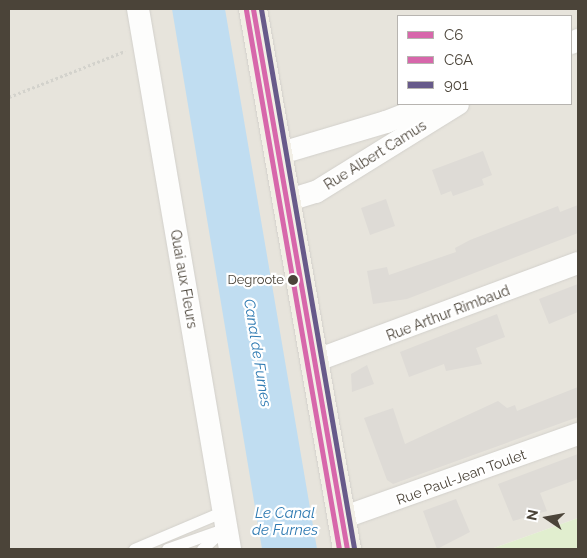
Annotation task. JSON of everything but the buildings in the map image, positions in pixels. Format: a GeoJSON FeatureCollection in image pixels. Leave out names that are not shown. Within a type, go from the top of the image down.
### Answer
{"type":"FeatureCollection","features":[{"type":"Feature","properties":{"kind":"main road"},"geometry":{"type":"LineString","coordinates":[[253,9],[296,198],[350,516],[363,549]]}},
{"type":"Feature","properties":{"kind":"main road"},"geometry":{"type":"LineString","coordinates":[[270,9],[286,152]]}},
{"type":"Feature","properties":{"kind":"main road"},"geometry":{"type":"LineString","coordinates":[[347,549],[350,516]]}},
{"type":"Feature","properties":{"kind":"street","name":"Quai aux Fleurs"},"geometry":{"type":"LineString","coordinates":[[138,9],[227,529]]}},
{"type":"Feature","properties":{"kind":"street","name":"Rue Albert Camus"},"geometry":{"type":"LineString","coordinates":[[286,152],[429,105]]}},
{"type":"Feature","properties":{"kind":"street","name":"Rue Albert Camus"},"geometry":{"type":"LineString","coordinates":[[296,198],[456,105]]}},
{"type":"Feature","properties":{"kind":"street","name":"Rue Arthur Rimbaud"},"geometry":{"type":"LineString","coordinates":[[323,358],[578,263]]}},
{"type":"Feature","properties":{"kind":"street","name":"Rue Paul-Jean Toulet"},"geometry":{"type":"LineString","coordinates":[[350,516],[578,434]]}},
{"type":"Feature","properties":{"kind":"lane"},"geometry":{"type":"LineString","coordinates":[[134,549],[227,529]]}},
{"type":"Feature","properties":{"kind":"lane"},"geometry":{"type":"LineString","coordinates":[[167,549],[227,529]]}},
{"type":"Feature","properties":{"kind":"lane"},"geometry":{"type":"LineString","coordinates":[[202,549],[227,529]]}},
{"type":"Feature","properties":{"kind":"path"},"geometry":{"type":"LineString","coordinates":[[9,97],[144,44]]}},
{"type":"Feature","properties":{"kind":"shaded area"},"geometry":{"type":"Polygon","coordinates":[[[9,9],[578,9],[578,518],[491,549],[9,549],[9,9]]]}},
{"type":"Feature","properties":{"kind":"green space"},"geometry":{"type":"Polygon","coordinates":[[[578,518],[578,549],[491,549],[578,518]]]}},
{"type":"Feature","properties":{"kind":"water","name":"Le Canal de Furnes"},"geometry":{"type":"Polygon","coordinates":[[[172,9],[225,9],[317,549],[262,549],[172,9]]]}},
{"type":"Feature","properties":{"kind":"transit line","name":"C6"},"geometry":{"type":"LineString","coordinates":[[253,9],[347,549]]}},
{"type":"Feature","properties":{"kind":"transit line","name":"901"},"geometry":{"type":"LineString","coordinates":[[261,9],[354,548]]}},
{"type":"Feature","properties":{"kind":"transit line","name":"C6A"},"geometry":{"type":"LineString","coordinates":[[246,10],[339,549]]}},
{"type":"Feature","properties":{"kind":"place","name":"Degroote"},"geometry":{"type":"Point","coordinates":[293,280]}},
{"type":"Feature","properties":{"kind":"water label","name":"Canal de Furnes"},"geometry":{"type":"Point","coordinates":[257,353]}}]}
